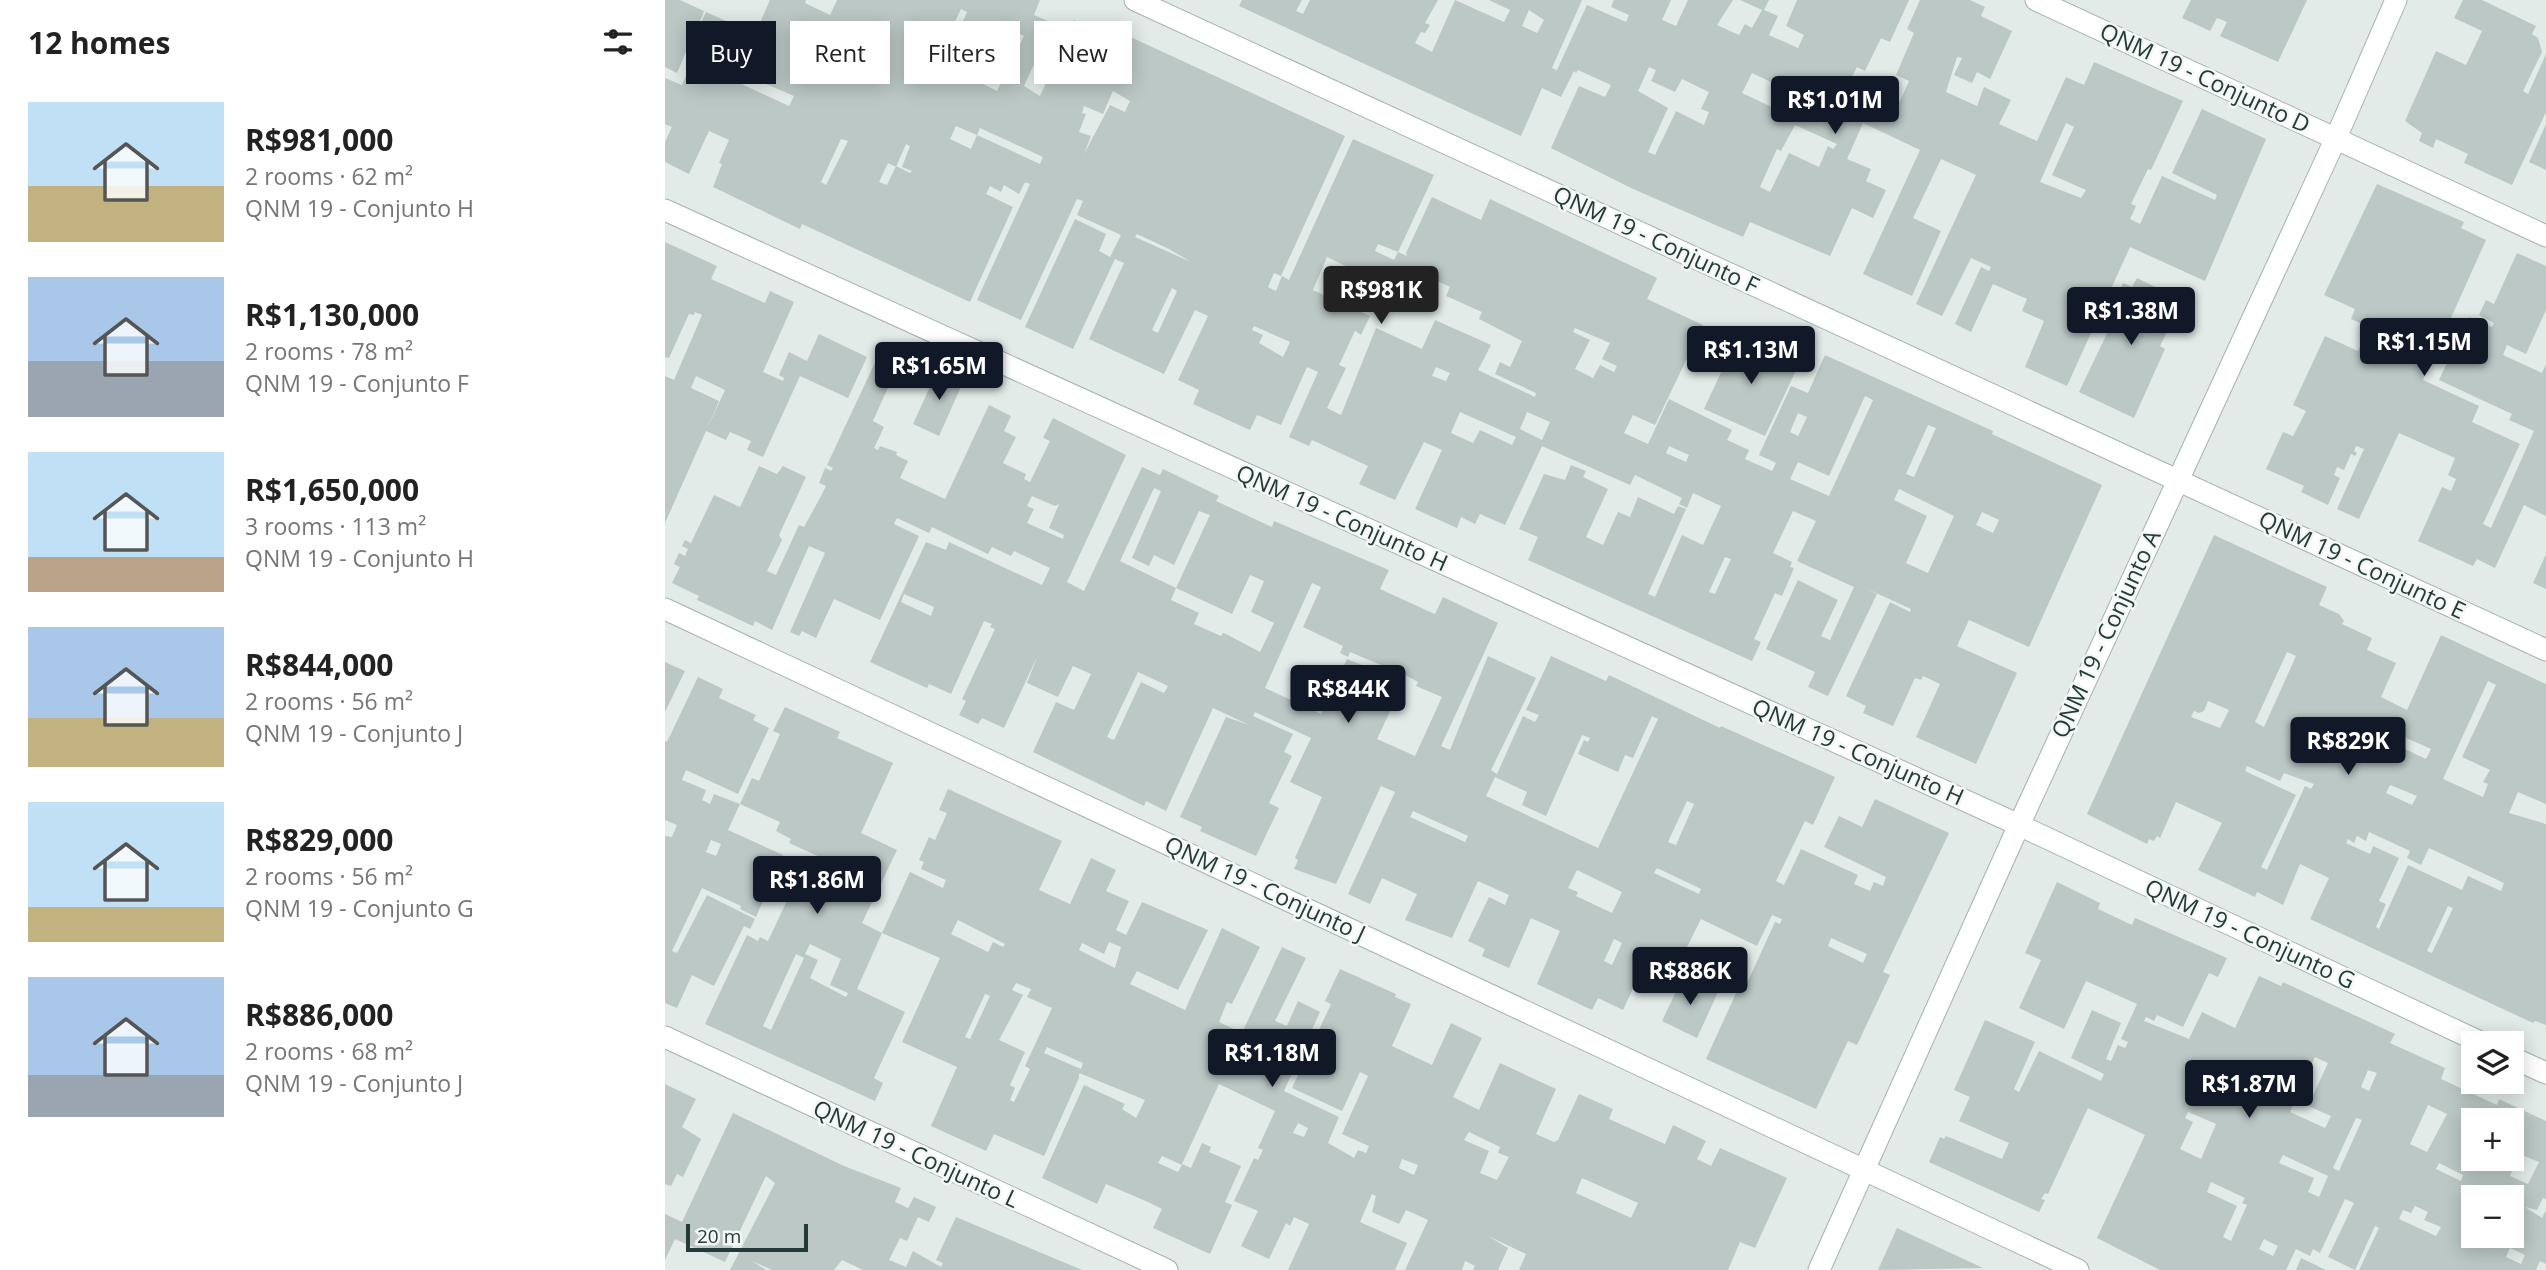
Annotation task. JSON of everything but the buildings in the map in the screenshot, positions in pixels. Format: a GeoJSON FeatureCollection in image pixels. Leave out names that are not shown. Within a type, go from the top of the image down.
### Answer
{"type":"FeatureCollection","features":[{"type":"Feature","properties":{"kind":"street","name":"QNM 19 - Conjunto F"},"geometry":{"type":"LineString","coordinates":[[1135,0],[2178,479]]}},
{"type":"Feature","properties":{"kind":"street","name":"QNM 19 - Conjunto D"},"geometry":{"type":"LineString","coordinates":[[2036,0],[2546,236]]}},
{"type":"Feature","properties":{"kind":"street","name":"QNM 19 - Conjunto A"},"geometry":{"type":"LineString","coordinates":[[1819,1270],[2019,825],[2336,138],[2396,0]]}},
{"type":"Feature","properties":{"kind":"street","name":"QNM 19 - Conjunto H"},"geometry":{"type":"LineString","coordinates":[[665,210],[2019,825]]}},
{"type":"Feature","properties":{"kind":"street","name":"QNM 19 - Conjunto E"},"geometry":{"type":"LineString","coordinates":[[2178,479],[2546,650]]}},
{"type":"Feature","properties":{"kind":"street","name":"QNM 19 - Conjunto J"},"geometry":{"type":"LineString","coordinates":[[665,609],[2078,1270]]}},
{"type":"Feature","properties":{"kind":"street","name":"QNM 19 - Conjunto G"},"geometry":{"type":"LineString","coordinates":[[2019,825],[2461,1034]]}},
{"type":"Feature","properties":{"kind":"street","name":"QNM 19 - Conjunto L"},"geometry":{"type":"LineString","coordinates":[[665,1037],[1167,1270]]}},
{"type":"Feature","properties":{"kind":"street"},"geometry":{"type":"LineString","coordinates":[[2524,1063],[2546,1073]]}}]}
